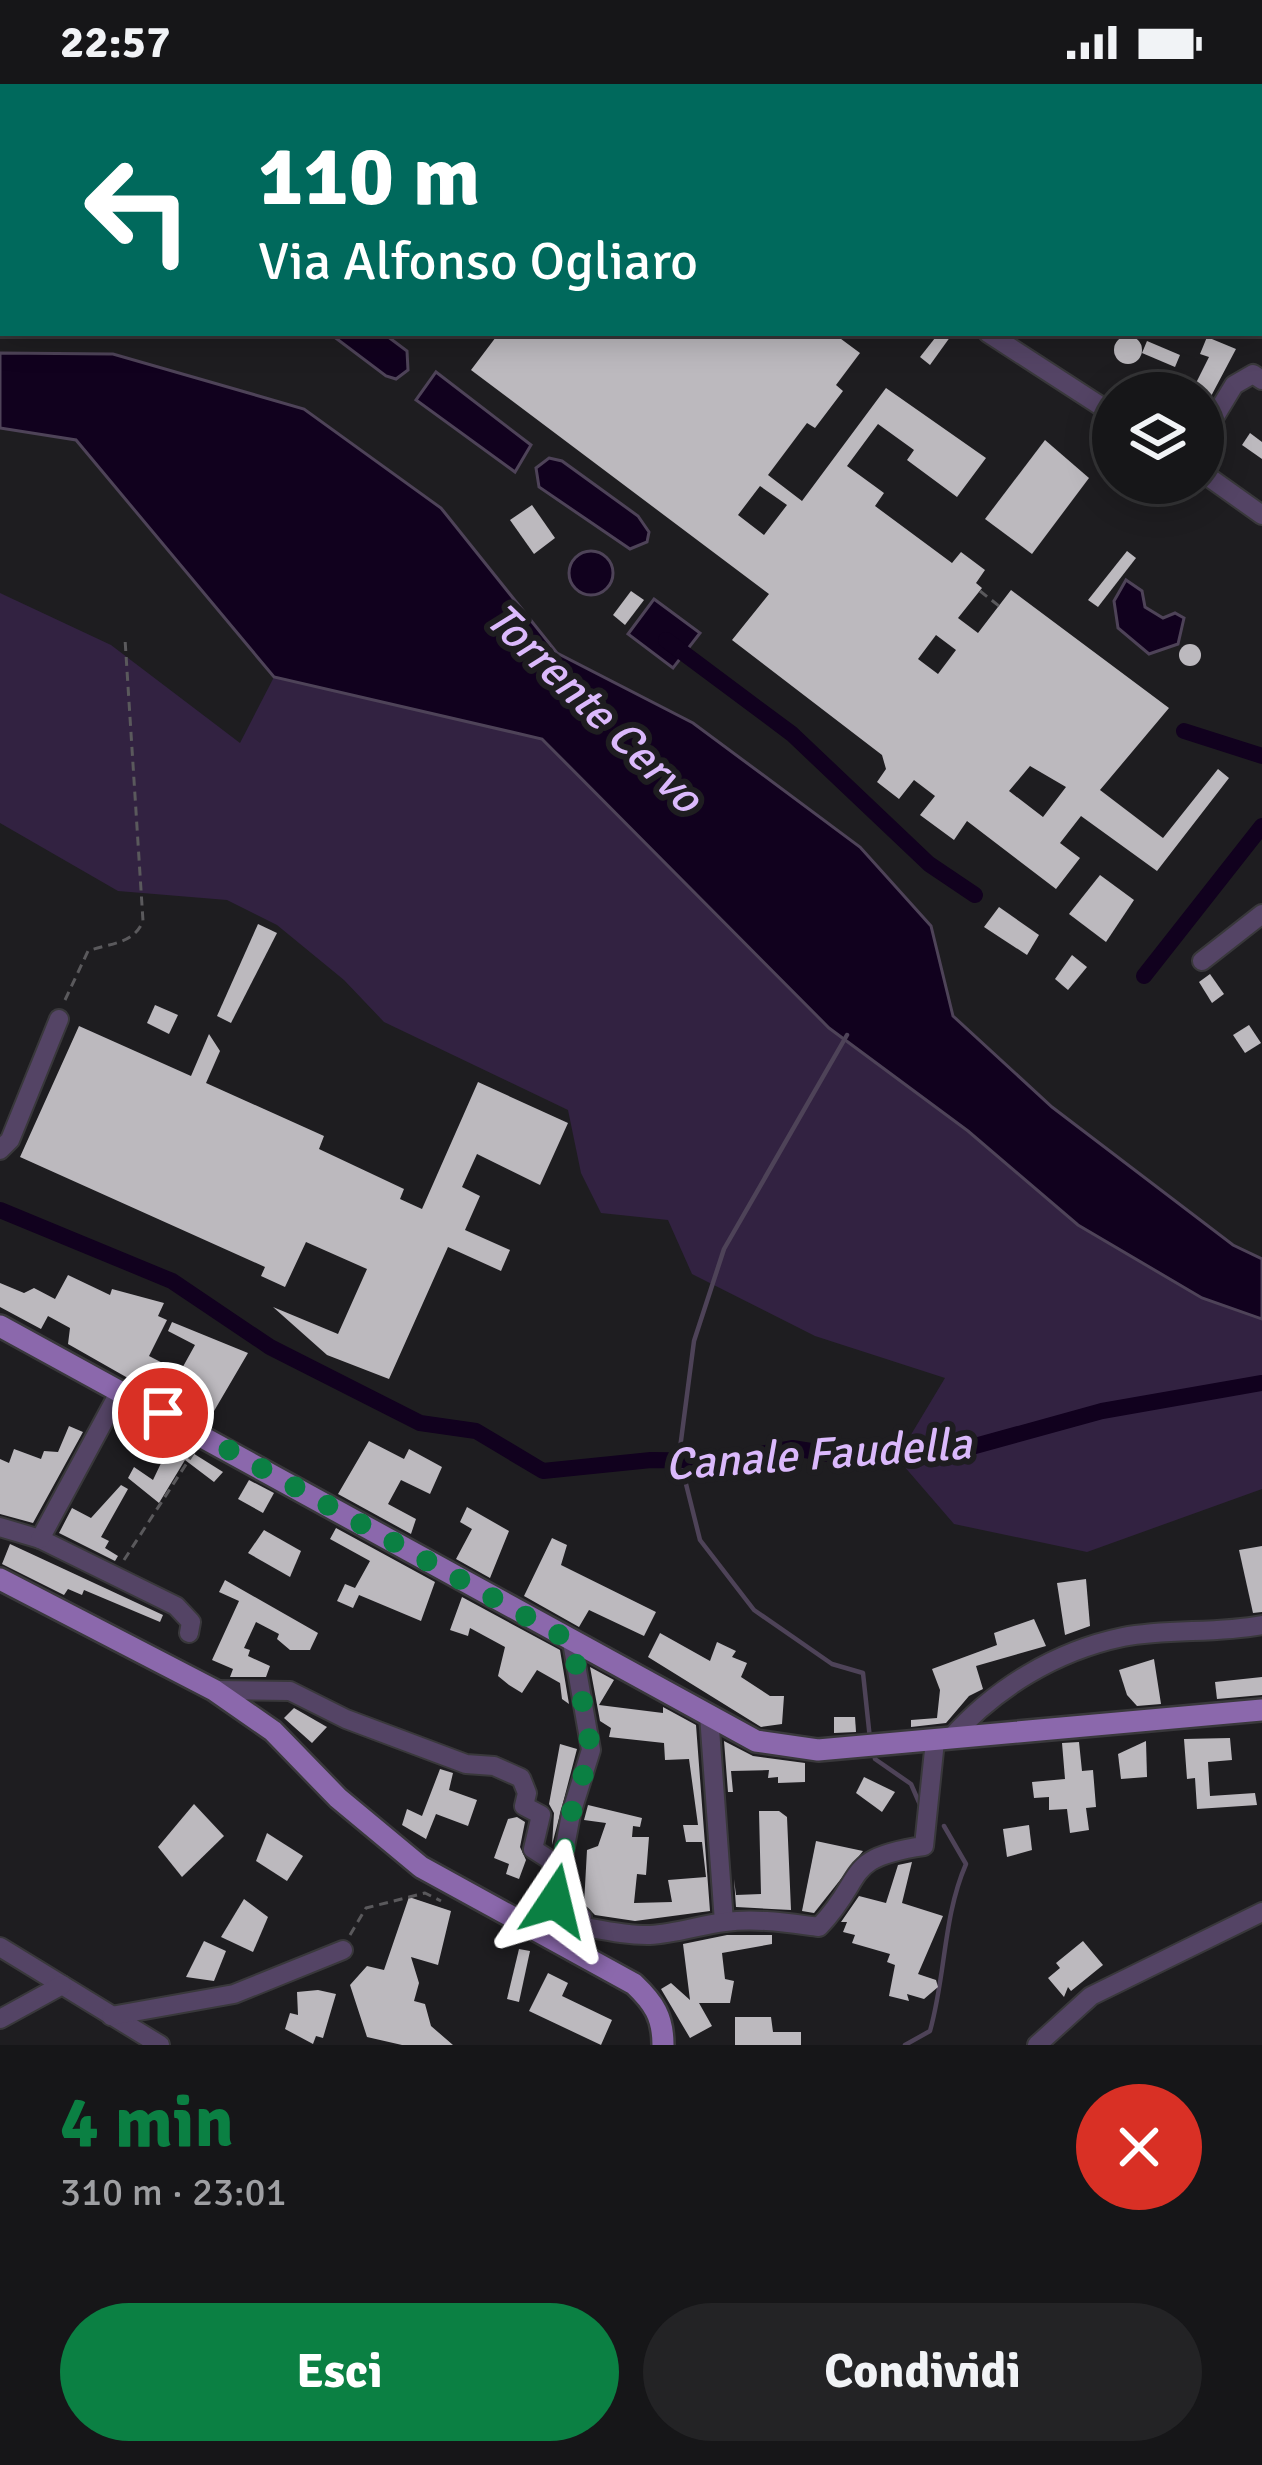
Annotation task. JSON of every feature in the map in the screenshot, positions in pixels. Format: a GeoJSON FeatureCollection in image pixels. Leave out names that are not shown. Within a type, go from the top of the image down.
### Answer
{"type":"FeatureCollection","features":[{"type":"Feature","properties":{"kind":"main road"},"geometry":{"type":"LineString","coordinates":[[0,1326],[205,1435],[572,1642],[778,1748],[883,1746],[1262,1710]]}},
{"type":"Feature","properties":{"kind":"main road"},"geometry":{"type":"LineString","coordinates":[[0,1579],[214,1690],[273,1731],[338,1798],[421,1868],[634,1984],[651,2001],[663,2024],[663,2045]]}},
{"type":"Feature","properties":{"kind":"street"},"geometry":{"type":"LineString","coordinates":[[993,336],[1092,400]]}},
{"type":"Feature","properties":{"kind":"street"},"geometry":{"type":"LineString","coordinates":[[1224,401],[1234,385],[1253,374],[1262,380]]}},
{"type":"Feature","properties":{"kind":"street"},"geometry":{"type":"LineString","coordinates":[[1224,488],[1262,515]]}},
{"type":"Feature","properties":{"kind":"street"},"geometry":{"type":"LineString","coordinates":[[1202,961],[1262,914]]}},
{"type":"Feature","properties":{"kind":"street"},"geometry":{"type":"LineString","coordinates":[[0,1150],[19,1120],[59,1019]]}},
{"type":"Feature","properties":{"kind":"street"},"geometry":{"type":"LineString","coordinates":[[40,1539],[121,1391]]}},
{"type":"Feature","properties":{"kind":"street"},"geometry":{"type":"LineString","coordinates":[[0,1527],[40,1539],[176,1606],[191,1622],[189,1633]]}},
{"type":"Feature","properties":{"kind":"street"},"geometry":{"type":"LineString","coordinates":[[520,1923],[543,1919],[599,1934],[655,1935],[724,1922],[770,1920],[818,1927],[840,1905],[856,1868],[882,1852],[924,1846],[943,1740],[1012,1681],[1122,1637],[1262,1625]]}},
{"type":"Feature","properties":{"kind":"street"},"geometry":{"type":"LineString","coordinates":[[572,1642],[591,1750],[561,1867],[556,1908],[655,1935]]}},
{"type":"Feature","properties":{"kind":"street"},"geometry":{"type":"LineString","coordinates":[[214,1690],[290,1691],[446,1756],[521,1778],[527,1793],[524,1806],[541,1815],[532,1849],[561,1867]]}},
{"type":"Feature","properties":{"kind":"street"},"geometry":{"type":"LineString","coordinates":[[709,1715],[724,1922]]}},
{"type":"Feature","properties":{"kind":"street"},"geometry":{"type":"LineString","coordinates":[[1037,2045],[1091,1996],[1262,1912]]}},
{"type":"Feature","properties":{"kind":"street"},"geometry":{"type":"LineString","coordinates":[[0,1947],[158,2044],[177,2045]]}},
{"type":"Feature","properties":{"kind":"street"},"geometry":{"type":"LineString","coordinates":[[111,2016],[234,1994],[343,1950]]}},
{"type":"Feature","properties":{"kind":"street"},"geometry":{"type":"LineString","coordinates":[[0,2019],[62,1985]]}},
{"type":"Feature","properties":{"kind":"path"},"geometry":{"type":"LineString","coordinates":[[980,591],[999,606]]}},
{"type":"Feature","properties":{"kind":"path"},"geometry":{"type":"LineString","coordinates":[[59,1019],[70,982],[88,951],[121,944],[138,932],[143,921],[125,639]]}},
{"type":"Feature","properties":{"kind":"path"},"geometry":{"type":"LineString","coordinates":[[115,1574],[205,1435]]}},
{"type":"Feature","properties":{"kind":"path"},"geometry":{"type":"LineString","coordinates":[[343,1950],[366,1908],[424,1893],[458,1909]]}},
{"type":"Feature","properties":{"kind":"shaded area"},"geometry":{"type":"Polygon","coordinates":[[[0,593],[111,645],[240,743],[274,677],[542,739],[829,1028],[968,1131],[1078,1225],[1202,1298],[1262,1319],[1262,1489],[1087,1552],[954,1524],[897,1458],[945,1378],[815,1336],[692,1274],[668,1220],[601,1213],[581,1173],[568,1110],[384,1022],[344,980],[277,925],[227,900],[118,891],[0,823],[0,593]]]}},
{"type":"Feature","properties":{"kind":"water"},"geometry":{"type":"Polygon","coordinates":[[[333,336],[387,336],[407,351],[408,370],[396,379],[333,336]]]}},
{"type":"Feature","properties":{"kind":"water","name":"Torrente Cervo"},"geometry":{"type":"Polygon","coordinates":[[[0,353],[113,354],[304,409],[441,508],[557,653],[693,723],[860,847],[931,926],[953,1016],[1052,1107],[1233,1245],[1262,1259],[1262,1319],[1202,1298],[1078,1225],[968,1131],[829,1028],[542,739],[274,677],[76,440],[0,428],[0,353]]]}},
{"type":"Feature","properties":{"kind":"water"},"geometry":{"type":"Polygon","coordinates":[[[436,372],[531,445],[515,472],[416,400],[436,372]]]}},
{"type":"Feature","properties":{"kind":"water"},"geometry":{"type":"Polygon","coordinates":[[[549,458],[562,461],[638,516],[649,532],[647,542],[630,549],[539,487],[536,468],[549,458]]]}},
{"type":"Feature","properties":{"kind":"water"},"geometry":{"type":"Polygon","coordinates":[[[591,551],[607,557],[613,573],[607,589],[591,595],[575,589],[569,573],[575,557],[591,551]]]}},
{"type":"Feature","properties":{"kind":"water"},"geometry":{"type":"Polygon","coordinates":[[[1126,580],[1142,591],[1145,607],[1163,618],[1175,613],[1184,618],[1178,644],[1149,654],[1118,628],[1114,601],[1126,580]]]}},
{"type":"Feature","properties":{"kind":"water"},"geometry":{"type":"Polygon","coordinates":[[[654,599],[700,633],[673,668],[628,634],[654,599]]]}},
{"type":"Feature","properties":{"kind":"building"},"geometry":{"type":"Polygon","coordinates":[[[497,336],[837,336],[860,353],[836,385],[843,391],[815,428],[807,423],[768,475],[802,501],[886,388],[986,458],[957,497],[907,460],[914,450],[878,424],[847,466],[884,493],[875,506],[952,563],[961,552],[985,570],[976,583],[982,588],[958,618],[978,633],[1011,590],[1169,708],[1100,790],[1163,838],[1218,769],[1229,778],[1157,871],[1081,816],[1060,843],[1080,858],[1056,889],[967,821],[954,840],[920,815],[935,796],[914,780],[899,799],[877,782],[886,769],[882,755],[732,640],[769,594],[471,370],[497,336]],[[760,486],[738,515],[764,535],[787,505],[760,486]],[[936,635],[918,659],[938,674],[956,650],[936,635]],[[1030,766],[1009,791],[1043,817],[1066,787],[1030,766]]]}},
{"type":"Feature","properties":{"kind":"building"},"geometry":{"type":"Polygon","coordinates":[[[937,336],[951,336],[930,365],[920,357],[937,336]]]}},
{"type":"Feature","properties":{"kind":"building"},"geometry":{"type":"Polygon","coordinates":[[[1128,336],[1138,340],[1142,350],[1138,360],[1128,364],[1118,360],[1114,350],[1118,340],[1128,336]]]}},
{"type":"Feature","properties":{"kind":"building"},"geometry":{"type":"Polygon","coordinates":[[[1207,337],[1236,349],[1224,372],[1202,372],[1209,357],[1200,354],[1207,337]]]}},
{"type":"Feature","properties":{"kind":"building"},"geometry":{"type":"Polygon","coordinates":[[[1147,341],[1180,355],[1175,367],[1142,353],[1147,341]]]}},
{"type":"Feature","properties":{"kind":"building"},"geometry":{"type":"Polygon","coordinates":[[[1250,433],[1262,442],[1262,459],[1242,445],[1250,433]]]}},
{"type":"Feature","properties":{"kind":"building"},"geometry":{"type":"Polygon","coordinates":[[[1045,440],[1089,478],[1032,554],[985,519],[1045,440]]]}},
{"type":"Feature","properties":{"kind":"building"},"geometry":{"type":"Polygon","coordinates":[[[532,505],[555,538],[534,554],[510,520],[532,505]]]}},
{"type":"Feature","properties":{"kind":"building"},"geometry":{"type":"Polygon","coordinates":[[[1127,551],[1136,558],[1098,607],[1088,600],[1127,551]]]}},
{"type":"Feature","properties":{"kind":"building"},"geometry":{"type":"Polygon","coordinates":[[[631,591],[644,600],[625,625],[613,615],[631,591]]]}},
{"type":"Feature","properties":{"kind":"building"},"geometry":{"type":"Polygon","coordinates":[[[1190,644],[1201,655],[1190,666],[1179,655],[1190,644]]]}},
{"type":"Feature","properties":{"kind":"building"},"geometry":{"type":"Polygon","coordinates":[[[1100,875],[1134,900],[1106,942],[1069,914],[1100,875]]]}},
{"type":"Feature","properties":{"kind":"building"},"geometry":{"type":"Polygon","coordinates":[[[999,907],[1039,935],[1027,955],[984,927],[999,907]]]}},
{"type":"Feature","properties":{"kind":"building"},"geometry":{"type":"Polygon","coordinates":[[[258,924],[277,933],[231,1023],[217,1016],[258,924]]]}},
{"type":"Feature","properties":{"kind":"building"},"geometry":{"type":"Polygon","coordinates":[[[1072,955],[1087,967],[1068,990],[1055,979],[1072,955]]]}},
{"type":"Feature","properties":{"kind":"building"},"geometry":{"type":"Polygon","coordinates":[[[1210,974],[1224,994],[1212,1003],[1199,982],[1210,974]]]}},
{"type":"Feature","properties":{"kind":"building"},"geometry":{"type":"Polygon","coordinates":[[[155,1005],[178,1015],[169,1034],[147,1023],[155,1005]]]}},
{"type":"Feature","properties":{"kind":"building"},"geometry":{"type":"Polygon","coordinates":[[[1249,1025],[1261,1043],[1245,1053],[1233,1035],[1249,1025]]]}},
{"type":"Feature","properties":{"kind":"building"},"geometry":{"type":"Polygon","coordinates":[[[79,1026],[191,1076],[209,1034],[220,1051],[206,1083],[324,1136],[319,1149],[404,1189],[400,1199],[422,1209],[478,1082],[568,1123],[540,1185],[477,1154],[462,1187],[480,1196],[465,1230],[510,1250],[501,1271],[448,1247],[389,1379],[327,1355],[273,1307],[338,1334],[367,1269],[306,1242],[285,1287],[261,1276],[265,1267],[20,1157],[79,1026]]]}},
{"type":"Feature","properties":{"kind":"building"},"geometry":{"type":"Polygon","coordinates":[[[68,1275],[110,1295],[112,1289],[164,1303],[158,1316],[167,1320],[149,1356],[180,1372],[195,1345],[168,1331],[172,1322],[248,1353],[207,1423],[68,1344],[70,1328],[48,1316],[41,1329],[0,1307],[0,1283],[24,1293],[34,1288],[55,1299],[68,1275]]]}},
{"type":"Feature","properties":{"kind":"building"},"geometry":{"type":"Polygon","coordinates":[[[69,1426],[83,1432],[33,1523],[0,1514],[0,1459],[9,1463],[14,1449],[41,1459],[44,1451],[58,1452],[69,1426]]]}},
{"type":"Feature","properties":{"kind":"building"},"geometry":{"type":"Polygon","coordinates":[[[172,1440],[223,1472],[214,1482],[185,1460],[159,1503],[128,1478],[134,1467],[153,1480],[172,1440]]]}},
{"type":"Feature","properties":{"kind":"building"},"geometry":{"type":"Polygon","coordinates":[[[369,1441],[404,1459],[409,1449],[442,1467],[430,1494],[401,1480],[388,1504],[416,1519],[411,1534],[338,1494],[369,1441]]]}},
{"type":"Feature","properties":{"kind":"building"},"geometry":{"type":"Polygon","coordinates":[[[249,1480],[274,1493],[263,1513],[238,1499],[249,1480]]]}},
{"type":"Feature","properties":{"kind":"building"},"geometry":{"type":"Polygon","coordinates":[[[121,1485],[128,1489],[101,1537],[109,1541],[105,1548],[118,1556],[115,1561],[59,1533],[72,1508],[91,1518],[121,1485]]]}},
{"type":"Feature","properties":{"kind":"building"},"geometry":{"type":"Polygon","coordinates":[[[467,1507],[509,1531],[490,1578],[456,1559],[472,1529],[460,1522],[467,1507]]]}},
{"type":"Feature","properties":{"kind":"building"},"geometry":{"type":"Polygon","coordinates":[[[336,1528],[435,1582],[421,1621],[359,1595],[353,1608],[337,1601],[345,1584],[355,1588],[370,1561],[330,1539],[336,1528]]]}},
{"type":"Feature","properties":{"kind":"building"},"geometry":{"type":"Polygon","coordinates":[[[264,1530],[301,1551],[290,1577],[248,1553],[264,1530]]]}},
{"type":"Feature","properties":{"kind":"building"},"geometry":{"type":"Polygon","coordinates":[[[552,1538],[567,1545],[561,1565],[656,1612],[644,1636],[589,1610],[579,1627],[524,1596],[552,1538]]]}},
{"type":"Feature","properties":{"kind":"building"},"geometry":{"type":"Polygon","coordinates":[[[10,1544],[163,1615],[160,1622],[84,1590],[82,1595],[68,1589],[64,1595],[2,1564],[10,1544]]]}},
{"type":"Feature","properties":{"kind":"building"},"geometry":{"type":"Polygon","coordinates":[[[1262,1546],[1262,1612],[1253,1613],[1239,1550],[1262,1546]]]}},
{"type":"Feature","properties":{"kind":"building"},"geometry":{"type":"Polygon","coordinates":[[[1086,1579],[1090,1626],[1065,1635],[1057,1583],[1086,1579]]]}},
{"type":"Feature","properties":{"kind":"building"},"geometry":{"type":"Polygon","coordinates":[[[225,1580],[318,1633],[310,1650],[290,1650],[277,1639],[279,1634],[256,1622],[244,1648],[250,1650],[248,1656],[270,1666],[266,1677],[230,1677],[233,1669],[212,1660],[239,1601],[219,1592],[225,1580]]]}},
{"type":"Feature","properties":{"kind":"building"},"geometry":{"type":"Polygon","coordinates":[[[462,1597],[560,1650],[569,1704],[562,1699],[560,1683],[537,1670],[522,1693],[509,1685],[498,1676],[505,1647],[470,1628],[468,1636],[450,1630],[462,1597]]]}},
{"type":"Feature","properties":{"kind":"building"},"geometry":{"type":"Polygon","coordinates":[[[1034,1619],[1046,1646],[976,1666],[983,1689],[969,1696],[946,1723],[911,1727],[911,1720],[937,1718],[940,1690],[932,1669],[997,1645],[994,1633],[1034,1619]]]}},
{"type":"Feature","properties":{"kind":"building"},"geometry":{"type":"Polygon","coordinates":[[[660,1633],[710,1661],[717,1642],[736,1651],[732,1657],[747,1663],[741,1677],[770,1696],[784,1696],[782,1724],[761,1727],[648,1657],[660,1633]]]}},
{"type":"Feature","properties":{"kind":"building"},"geometry":{"type":"Polygon","coordinates":[[[1154,1659],[1161,1704],[1137,1706],[1127,1695],[1119,1670],[1154,1659]]]}},
{"type":"Feature","properties":{"kind":"building"},"geometry":{"type":"Polygon","coordinates":[[[590,1667],[614,1680],[599,1705],[663,1713],[663,1707],[696,1725],[710,1911],[635,1921],[595,1915],[584,1904],[587,1850],[598,1846],[606,1823],[584,1820],[588,1805],[642,1818],[640,1827],[633,1826],[632,1837],[649,1837],[646,1875],[637,1874],[634,1903],[672,1902],[668,1880],[706,1877],[702,1842],[686,1842],[683,1825],[698,1825],[689,1759],[665,1760],[664,1743],[609,1737],[611,1728],[600,1721],[590,1667]]]}},
{"type":"Feature","properties":{"kind":"building"},"geometry":{"type":"Polygon","coordinates":[[[1262,1677],[1262,1695],[1217,1699],[1215,1682],[1262,1677]]]}},
{"type":"Feature","properties":{"kind":"building"},"geometry":{"type":"Polygon","coordinates":[[[294,1708],[327,1727],[312,1743],[284,1718],[294,1708]]]}},
{"type":"Feature","properties":{"kind":"building"},"geometry":{"type":"Polygon","coordinates":[[[834,1717],[855,1717],[856,1732],[834,1733],[834,1717]]]}},
{"type":"Feature","properties":{"kind":"building"},"geometry":{"type":"Polygon","coordinates":[[[1230,1738],[1232,1760],[1208,1762],[1210,1796],[1255,1793],[1257,1805],[1197,1809],[1195,1778],[1187,1779],[1184,1739],[1230,1738]]]}},
{"type":"Feature","properties":{"kind":"building"},"geometry":{"type":"Polygon","coordinates":[[[724,1741],[753,1756],[805,1763],[805,1782],[778,1783],[778,1777],[768,1778],[769,1770],[731,1771],[733,1792],[728,1792],[724,1741]]]}},
{"type":"Feature","properties":{"kind":"building"},"geometry":{"type":"Polygon","coordinates":[[[1146,1741],[1147,1777],[1121,1779],[1118,1754],[1146,1741]]]}},
{"type":"Feature","properties":{"kind":"building"},"geometry":{"type":"Polygon","coordinates":[[[1079,1742],[1082,1771],[1093,1770],[1096,1807],[1086,1808],[1089,1830],[1070,1833],[1067,1809],[1049,1810],[1049,1797],[1034,1798],[1032,1782],[1065,1779],[1062,1743],[1079,1742]]]}},
{"type":"Feature","properties":{"kind":"building"},"geometry":{"type":"Polygon","coordinates":[[[560,1744],[577,1749],[552,1845],[554,1813],[549,1804],[560,1744]]]}},
{"type":"Feature","properties":{"kind":"building"},"geometry":{"type":"Polygon","coordinates":[[[440,1769],[453,1773],[449,1790],[477,1800],[468,1826],[436,1814],[426,1839],[402,1825],[407,1809],[422,1816],[440,1769]]]}},
{"type":"Feature","properties":{"kind":"building"},"geometry":{"type":"Polygon","coordinates":[[[864,1777],[895,1792],[882,1812],[856,1793],[864,1777]]]}},
{"type":"Feature","properties":{"kind":"building"},"geometry":{"type":"Polygon","coordinates":[[[194,1804],[224,1836],[182,1877],[158,1847],[194,1804]]]}},
{"type":"Feature","properties":{"kind":"building"},"geometry":{"type":"Polygon","coordinates":[[[759,1811],[779,1811],[787,1817],[791,1910],[736,1907],[734,1879],[736,1895],[761,1894],[759,1811]]]}},
{"type":"Feature","properties":{"kind":"building"},"geometry":{"type":"Polygon","coordinates":[[[508,1819],[525,1822],[520,1847],[526,1860],[519,1879],[506,1874],[509,1864],[494,1858],[508,1819]]]}},
{"type":"Feature","properties":{"kind":"building"},"geometry":{"type":"Polygon","coordinates":[[[1029,1825],[1032,1850],[1007,1857],[1003,1829],[1029,1825]]]}},
{"type":"Feature","properties":{"kind":"building"},"geometry":{"type":"Polygon","coordinates":[[[267,1833],[303,1856],[287,1881],[256,1861],[267,1833]]]}},
{"type":"Feature","properties":{"kind":"building"},"geometry":{"type":"Polygon","coordinates":[[[816,1841],[863,1851],[814,1913],[802,1911],[816,1841]]]}},
{"type":"Feature","properties":{"kind":"building"},"geometry":{"type":"Polygon","coordinates":[[[912,1862],[902,1903],[943,1916],[918,1974],[936,1980],[938,1987],[924,1999],[907,1994],[909,2001],[889,1996],[895,1965],[887,1962],[890,1954],[852,1943],[855,1935],[843,1932],[847,1922],[841,1922],[859,1896],[886,1903],[898,1865],[912,1862]]]}},
{"type":"Feature","properties":{"kind":"building"},"geometry":{"type":"Polygon","coordinates":[[[409,1897],[451,1911],[438,1965],[411,1957],[419,1983],[414,2001],[425,2004],[431,2026],[453,2045],[402,2045],[367,2037],[350,1985],[367,1966],[384,1970],[409,1897]]]}},
{"type":"Feature","properties":{"kind":"building"},"geometry":{"type":"Polygon","coordinates":[[[244,1899],[268,1917],[253,1952],[221,1937],[244,1899]]]}},
{"type":"Feature","properties":{"kind":"building"},"geometry":{"type":"Polygon","coordinates":[[[727,1935],[772,1935],[772,1944],[722,1953],[725,1979],[734,1981],[730,2003],[699,2003],[712,2026],[690,2038],[661,1989],[671,1983],[690,2000],[683,1944],[727,1935]]]}},
{"type":"Feature","properties":{"kind":"building"},"geometry":{"type":"Polygon","coordinates":[[[204,1941],[226,1951],[214,1981],[186,1977],[204,1941]]]}},
{"type":"Feature","properties":{"kind":"building"},"geometry":{"type":"Polygon","coordinates":[[[1083,1941],[1103,1965],[1071,1991],[1068,1987],[1064,1997],[1048,1978],[1060,1968],[1056,1963],[1083,1941]]]}},
{"type":"Feature","properties":{"kind":"building"},"geometry":{"type":"Polygon","coordinates":[[[519,1949],[530,1951],[519,2002],[507,1999],[519,1949]]]}},
{"type":"Feature","properties":{"kind":"building"},"geometry":{"type":"Polygon","coordinates":[[[548,1973],[568,1983],[562,1996],[612,2020],[601,2045],[529,2011],[548,1973]]]}},
{"type":"Feature","properties":{"kind":"building"},"geometry":{"type":"Polygon","coordinates":[[[297,1992],[336,1994],[323,2038],[316,2036],[313,2044],[285,2029],[290,2013],[298,2015],[297,1992]]]}},
{"type":"Feature","properties":{"kind":"building"},"geometry":{"type":"Polygon","coordinates":[[[735,2017],[771,2017],[773,2032],[801,2032],[801,2045],[735,2045],[735,2017]]]}},
{"type":"Feature","properties":{"kind":"waterway"},"geometry":{"type":"LineString","coordinates":[[666,640],[792,734],[929,864],[975,895]]}},
{"type":"Feature","properties":{"kind":"waterway"},"geometry":{"type":"LineString","coordinates":[[1184,731],[1262,756]]}},
{"type":"Feature","properties":{"kind":"waterway"},"geometry":{"type":"LineString","coordinates":[[1144,976],[1262,826]]}},
{"type":"Feature","properties":{"kind":"waterway"},"geometry":{"type":"LineString","coordinates":[[847,1035],[724,1249],[694,1341],[679,1456],[700,1540],[754,1610],[832,1664],[863,1673],[870,1739]]}},
{"type":"Feature","properties":{"kind":"waterway","name":"Canale Faudella"},"geometry":{"type":"LineString","coordinates":[[0,1210],[172,1281],[270,1347],[420,1423],[476,1431],[543,1471],[651,1460],[722,1461],[792,1448],[849,1457],[946,1454],[1102,1411],[1262,1383]]}},
{"type":"Feature","properties":{"kind":"waterway"},"geometry":{"type":"LineString","coordinates":[[873,1750],[875,1759],[911,1784],[921,1807]]}},
{"type":"Feature","properties":{"kind":"waterway"},"geometry":{"type":"LineString","coordinates":[[905,2045],[930,2031],[953,1904],[966,1864],[944,1826]]}},
{"type":"Feature","properties":{"kind":"route"},"geometry":{"type":"LineString","coordinates":[[163,1413],[572,1642],[591,1750],[571,1814],[555,1901]]}}]}
